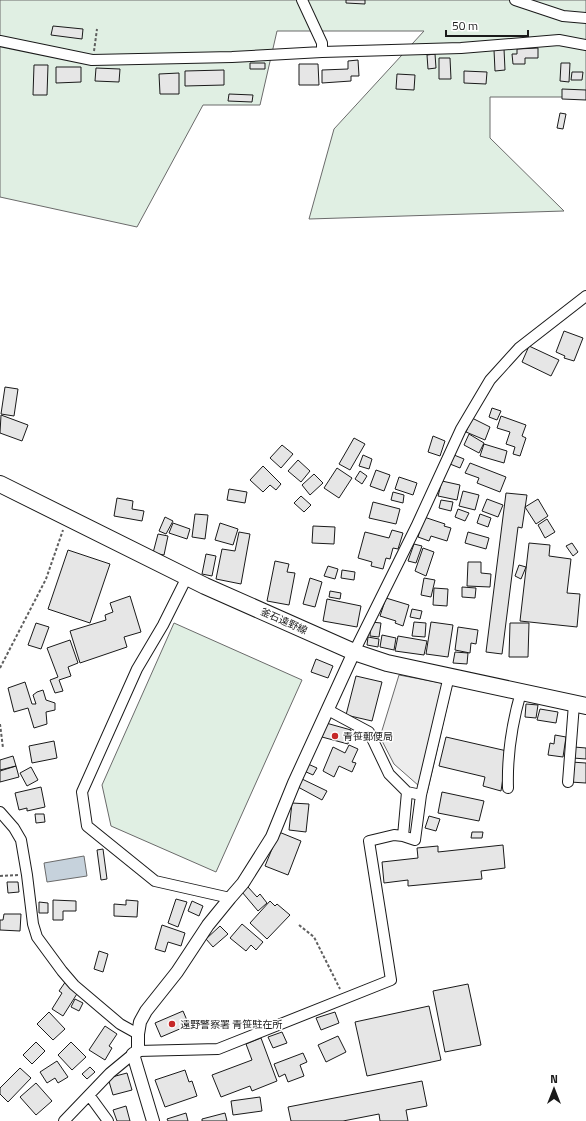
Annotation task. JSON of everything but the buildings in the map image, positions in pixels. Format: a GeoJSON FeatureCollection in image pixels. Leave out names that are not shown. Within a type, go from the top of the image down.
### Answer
{"type":"FeatureCollection","features":[{"type":"Feature","properties":{"kind":"main road","name":"釜石遠野線"},"geometry":{"type":"LineString","coordinates":[[0,484],[187,577],[354,652],[387,662],[580,705]]}},
{"type":"Feature","properties":{"kind":"street"},"geometry":{"type":"LineString","coordinates":[[302,0],[322,43],[322,52]]}},
{"type":"Feature","properties":{"kind":"street"},"geometry":{"type":"LineString","coordinates":[[516,0],[563,16],[586,18]]}},
{"type":"Feature","properties":{"kind":"street"},"geometry":{"type":"LineString","coordinates":[[0,41],[92,60],[232,57],[322,52],[461,48],[559,40],[586,45]]}},
{"type":"Feature","properties":{"kind":"street"},"geometry":{"type":"LineString","coordinates":[[153,1121],[136,1053],[140,1022],[146,1011],[177,972],[208,925],[243,883],[272,836],[294,783],[354,652],[416,526],[461,429],[490,380],[519,348],[586,296]]}},
{"type":"Feature","properties":{"kind":"street"},"geometry":{"type":"LineString","coordinates":[[187,577],[163,626],[137,669],[82,792],[87,826],[155,881],[230,898]]}},
{"type":"Feature","properties":{"kind":"street"},"geometry":{"type":"LineString","coordinates":[[64,1121],[110,1073],[136,1053],[218,1049],[391,980],[369,841],[394,835],[415,840],[421,796],[449,676]]}},
{"type":"Feature","properties":{"kind":"street"},"geometry":{"type":"LineString","coordinates":[[508,788],[508,772],[513,722],[520,692]]}},
{"type":"Feature","properties":{"kind":"street"},"geometry":{"type":"LineString","coordinates":[[568,782],[580,705]]}},
{"type":"Feature","properties":{"kind":"street"},"geometry":{"type":"LineString","coordinates":[[328,710],[369,732],[389,774],[407,792],[421,796]]}},
{"type":"Feature","properties":{"kind":"street"},"geometry":{"type":"LineString","coordinates":[[403,836],[407,792]]}},
{"type":"Feature","properties":{"kind":"street"},"geometry":{"type":"LineString","coordinates":[[0,812],[14,828],[21,840],[33,924],[37,938],[62,971],[74,984],[120,1024],[138,1034]]}},
{"type":"Feature","properties":{"kind":"street"},"geometry":{"type":"LineString","coordinates":[[89,1095],[108,1121]]}},
{"type":"Feature","properties":{"kind":"path"},"geometry":{"type":"LineString","coordinates":[[92,60],[97,29]]}},
{"type":"Feature","properties":{"kind":"path"},"geometry":{"type":"LineString","coordinates":[[0,668],[46,579],[67,517]]}},
{"type":"Feature","properties":{"kind":"path"},"geometry":{"type":"LineString","coordinates":[[0,724],[3,748]]}},
{"type":"Feature","properties":{"kind":"path"},"geometry":{"type":"LineString","coordinates":[[0,876],[27,875]]}},
{"type":"Feature","properties":{"kind":"path"},"geometry":{"type":"LineString","coordinates":[[299,925],[314,938],[344,998]]}},
{"type":"Feature","properties":{"kind":"green space"},"geometry":{"type":"Polygon","coordinates":[[[0,0],[586,0],[586,97],[490,97],[490,138],[564,211],[309,219],[334,129],[424,31],[277,31],[260,105],[203,105],[137,227],[0,197],[0,0]]]}},
{"type":"Feature","properties":{"kind":"green space"},"geometry":{"type":"Polygon","coordinates":[[[174,623],[302,680],[216,872],[111,826],[102,785],[174,623]]]}},
{"type":"Feature","properties":{"kind":"shaded area"},"geometry":{"type":"Polygon","coordinates":[[[399,675],[452,685],[427,793],[394,764],[380,737],[399,675]]]}},
{"type":"Feature","properties":{"kind":"shaded area"},"geometry":{"type":"Polygon","coordinates":[[[84,856],[87,876],[47,882],[44,863],[84,856]]]}},
{"type":"Feature","properties":{"kind":"place","name":"青笹郵便局"},"geometry":{"type":"Point","coordinates":[335,736]}},
{"type":"Feature","properties":{"kind":"place","name":"遠野警察署 青笹駐在所"},"geometry":{"type":"Point","coordinates":[172,1024]}}]}
